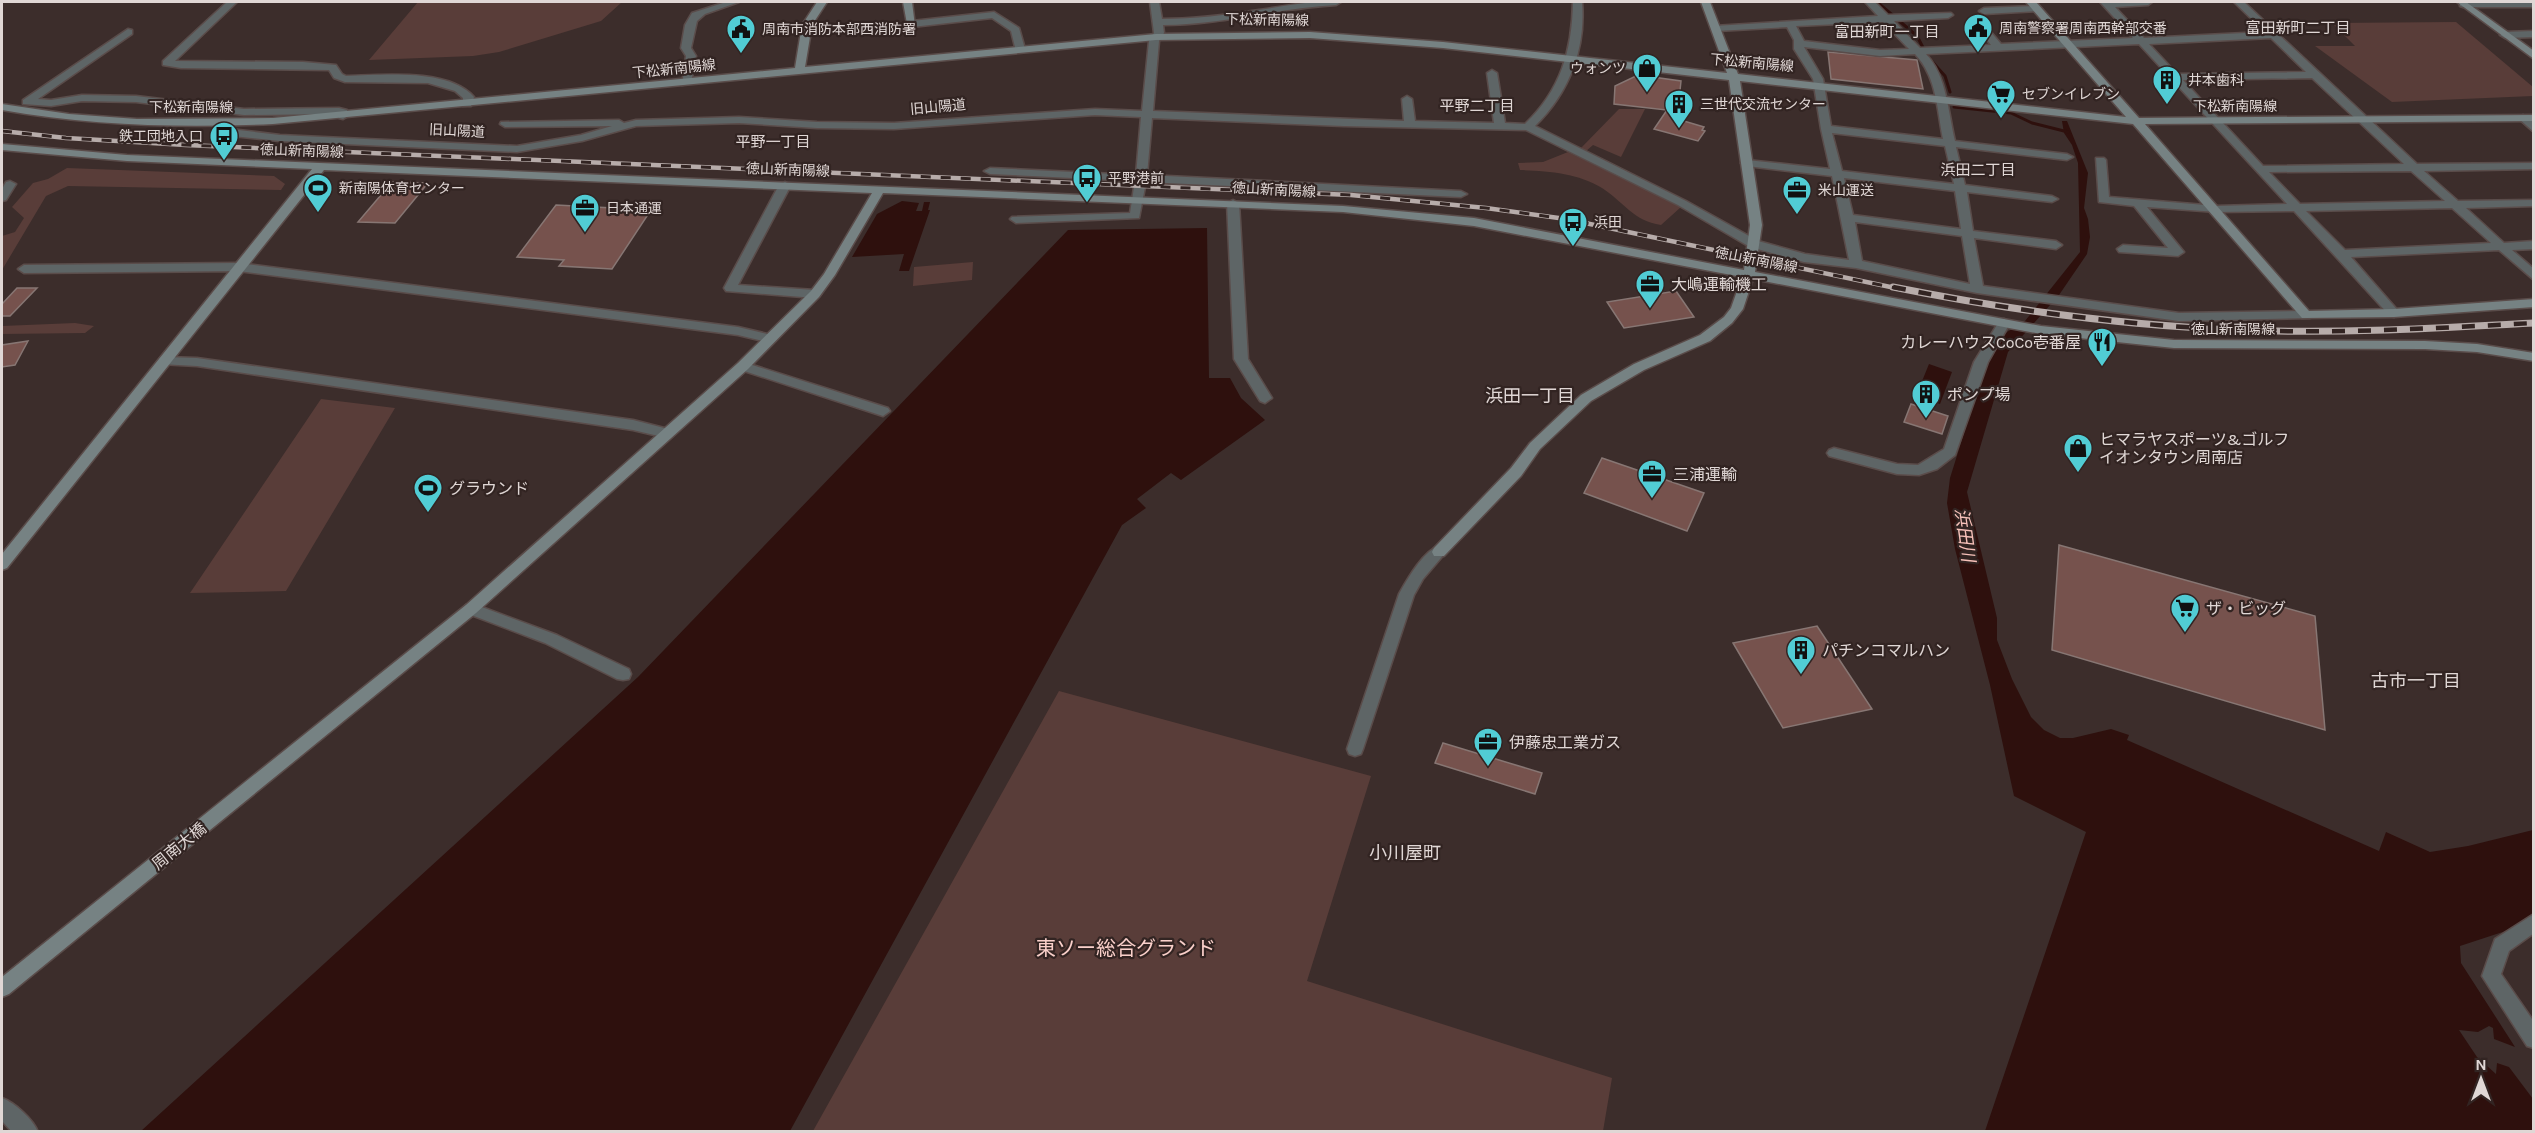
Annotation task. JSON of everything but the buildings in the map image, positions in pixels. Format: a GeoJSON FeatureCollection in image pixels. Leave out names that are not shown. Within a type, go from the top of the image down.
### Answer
{"type":"FeatureCollection","features":[{"type":"Feature","properties":{"kind":"main road"},"geometry":{"type":"LineString","coordinates":[[800,71],[803,32],[808,18],[822,2]]}},
{"type":"Feature","properties":{"kind":"main road"},"geometry":{"type":"LineString","coordinates":[[907,2],[912,24]]}},
{"type":"Feature","properties":{"kind":"main road"},"geometry":{"type":"LineString","coordinates":[[1439,552],[1516,472],[1535,446],[1586,399],[1639,367],[1706,338],[1728,321],[1743,295],[1749,274],[1756,225],[1739,103],[1717,28],[1706,2]]}},
{"type":"Feature","properties":{"kind":"main road"},"geometry":{"type":"LineString","coordinates":[[2462,3],[2534,56]]}},
{"type":"Feature","properties":{"kind":"main road"},"geometry":{"type":"LineString","coordinates":[[2034,5],[2134,121],[2217,209],[2306,315],[2394,313],[2534,303]]}},
{"type":"Feature","properties":{"kind":"main road","name":"下松新南陽線"},"geometry":{"type":"LineString","coordinates":[[6,107],[112,121],[229,123],[344,116],[1156,37],[1250,34],[1354,37],[1941,98],[2134,121],[2528,118]]}},
{"type":"Feature","properties":{"kind":"main road","name":"徳山新南陽線"},"geometry":{"type":"LineString","coordinates":[[2,147],[127,158],[320,167],[1343,208],[1451,219],[2008,324],[2102,338],[2174,344],[2425,345],[2477,348],[2534,357]]}},
{"type":"Feature","properties":{"kind":"main road"},"geometry":{"type":"LineString","coordinates":[[2,564],[320,167]]}},
{"type":"Feature","properties":{"kind":"main road","name":"周南大橋"},"geometry":{"type":"LineString","coordinates":[[2,988],[471,609],[742,366],[814,294],[829,274],[880,188]]}},
{"type":"Feature","properties":{"kind":"street"},"geometry":{"type":"LineString","coordinates":[[232,2],[167,63],[332,67],[338,76],[345,79],[422,80],[442,83],[464,92],[469,97],[467,104]]}},
{"type":"Feature","properties":{"kind":"street"},"geometry":{"type":"LineString","coordinates":[[686,82],[691,56],[686,48],[693,18],[698,12],[734,2]]}},
{"type":"Feature","properties":{"kind":"street"},"geometry":{"type":"LineString","coordinates":[[1016,219],[1135,216],[1141,178],[1154,41],[1159,33],[1154,2]]}},
{"type":"Feature","properties":{"kind":"street"},"geometry":{"type":"LineString","coordinates":[[1158,22],[1190,22],[1260,13],[1301,4],[1336,2]]}},
{"type":"Feature","properties":{"kind":"street"},"geometry":{"type":"LineString","coordinates":[[1578,2],[1578,31],[1569,73],[1554,100],[1528,127],[1682,203],[1754,244],[1804,258],[1856,264],[1977,289],[2044,299],[2179,316],[2306,315]]}},
{"type":"Feature","properties":{"kind":"street"},"geometry":{"type":"LineString","coordinates":[[1870,2],[1920,50],[1941,92],[1969,234],[1977,289]]}},
{"type":"Feature","properties":{"kind":"street"},"geometry":{"type":"LineString","coordinates":[[2106,3],[2148,2]]}},
{"type":"Feature","properties":{"kind":"street"},"geometry":{"type":"LineString","coordinates":[[2240,2],[2362,120],[2534,276]]}},
{"type":"Feature","properties":{"kind":"street"},"geometry":{"type":"LineString","coordinates":[[2106,3],[2342,254],[2394,313]]}},
{"type":"Feature","properties":{"kind":"street"},"geometry":{"type":"LineString","coordinates":[[2462,3],[2534,4]]}},
{"type":"Feature","properties":{"kind":"street"},"geometry":{"type":"LineString","coordinates":[[1984,11],[2034,5]]}},
{"type":"Feature","properties":{"kind":"street"},"geometry":{"type":"LineString","coordinates":[[912,24],[994,15],[1006,21],[1016,30],[1020,49]]}},
{"type":"Feature","properties":{"kind":"street"},"geometry":{"type":"LineString","coordinates":[[1717,28],[1886,16],[1948,15]]}},
{"type":"Feature","properties":{"kind":"street"},"geometry":{"type":"LineString","coordinates":[[1790,24],[1800,44],[1800,49],[1818,79],[1826,129],[1848,218],[1856,264]]}},
{"type":"Feature","properties":{"kind":"street"},"geometry":{"type":"LineString","coordinates":[[1981,26],[1997,46]]}},
{"type":"Feature","properties":{"kind":"street"},"geometry":{"type":"LineString","coordinates":[[28,102],[128,32]]}},
{"type":"Feature","properties":{"kind":"street"},"geometry":{"type":"LineString","coordinates":[[2505,34],[2534,33]]}},
{"type":"Feature","properties":{"kind":"street"},"geometry":{"type":"LineString","coordinates":[[1800,44],[1880,53],[2066,42],[2273,35]]}},
{"type":"Feature","properties":{"kind":"street"},"geometry":{"type":"LineString","coordinates":[[1492,73],[1500,126]]}},
{"type":"Feature","properties":{"kind":"street"},"geometry":{"type":"LineString","coordinates":[[2176,76],[2316,75]]}},
{"type":"Feature","properties":{"kind":"street"},"geometry":{"type":"LineString","coordinates":[[6,107],[28,102],[51,103],[82,98],[136,99],[244,112],[339,111],[343,112],[344,116]]}},
{"type":"Feature","properties":{"kind":"street"},"geometry":{"type":"LineString","coordinates":[[1407,99],[1410,124]]}},
{"type":"Feature","properties":{"kind":"street","name":"旧山陽道"},"geometry":{"type":"LineString","coordinates":[[229,123],[223,132],[280,138],[517,149],[582,138],[636,123],[739,120],[817,125],[894,126],[1042,114],[1148,112],[1323,122],[1528,127]]}},
{"type":"Feature","properties":{"kind":"street"},"geometry":{"type":"LineString","coordinates":[[2528,118],[2534,129]]}},
{"type":"Feature","properties":{"kind":"street"},"geometry":{"type":"LineString","coordinates":[[505,124],[636,123]]}},
{"type":"Feature","properties":{"kind":"street"},"geometry":{"type":"LineString","coordinates":[[1826,129],[2067,157]]}},
{"type":"Feature","properties":{"kind":"street"},"geometry":{"type":"LineString","coordinates":[[2100,160],[2103,200],[2217,209],[2534,203]]}},
{"type":"Feature","properties":{"kind":"street"},"geometry":{"type":"LineString","coordinates":[[1747,163],[2052,199]]}},
{"type":"Feature","properties":{"kind":"street"},"geometry":{"type":"LineString","coordinates":[[2260,169],[2534,166]]}},
{"type":"Feature","properties":{"kind":"street"},"geometry":{"type":"LineString","coordinates":[[990,171],[1461,194]]}},
{"type":"Feature","properties":{"kind":"street"},"geometry":{"type":"LineString","coordinates":[[2,185],[10,184],[2,198]]}},
{"type":"Feature","properties":{"kind":"street"},"geometry":{"type":"LineString","coordinates":[[785,185],[730,288],[814,294]]}},
{"type":"Feature","properties":{"kind":"street"},"geometry":{"type":"LineString","coordinates":[[1233,203],[1241,359],[1265,398]]}},
{"type":"Feature","properties":{"kind":"street"},"geometry":{"type":"LineString","coordinates":[[2123,249],[2178,252],[2138,203]]}},
{"type":"Feature","properties":{"kind":"street"},"geometry":{"type":"LineString","coordinates":[[1848,218],[2056,245]]}},
{"type":"Feature","properties":{"kind":"street"},"geometry":{"type":"LineString","coordinates":[[2342,254],[2534,245]]}},
{"type":"Feature","properties":{"kind":"street"},"geometry":{"type":"LineString","coordinates":[[24,269],[238,267],[726,330],[771,339]]}},
{"type":"Feature","properties":{"kind":"street"},"geometry":{"type":"LineString","coordinates":[[1834,453],[1897,470],[1919,470],[1950,452],[1981,362],[2008,324]]}},
{"type":"Feature","properties":{"kind":"street"},"geometry":{"type":"LineString","coordinates":[[165,361],[197,362],[622,423],[667,433]]}},
{"type":"Feature","properties":{"kind":"street"},"geometry":{"type":"LineString","coordinates":[[742,366],[884,411]]}},
{"type":"Feature","properties":{"kind":"street"},"geometry":{"type":"LineString","coordinates":[[1356,749],[1407,594],[1418,575],[1439,552]]}},
{"type":"Feature","properties":{"kind":"street"},"geometry":{"type":"LineString","coordinates":[[471,609],[551,639],[623,674]]}},
{"type":"Feature","properties":{"kind":"street"},"geometry":{"type":"LineString","coordinates":[[2534,922],[2502,945],[2491,976],[2534,1039]]}},
{"type":"Feature","properties":{"kind":"street"},"geometry":{"type":"LineString","coordinates":[[2,1108],[28,1131]]}},
{"type":"Feature","properties":{"kind":"green space"},"geometry":{"type":"Polygon","coordinates":[[[418,2],[622,2],[601,21],[499,52],[473,56],[369,60],[418,2]]]}},
{"type":"Feature","properties":{"kind":"green space"},"geometry":{"type":"Polygon","coordinates":[[[2456,22],[2533,87],[2533,96],[2392,102],[2315,46],[2355,46],[2332,23],[2456,22]]]}},
{"type":"Feature","properties":{"kind":"green space"},"geometry":{"type":"Polygon","coordinates":[[[1619,109],[1645,109],[1621,157],[1593,145],[1585,152],[1580,149],[1619,109]]]}},
{"type":"Feature","properties":{"kind":"green space"},"geometry":{"type":"Polygon","coordinates":[[[1568,152],[1681,207],[1661,225],[1651,223],[1643,220],[1610,193],[1593,183],[1552,172],[1520,170],[1518,163],[1543,162],[1568,152]]]}},
{"type":"Feature","properties":{"kind":"green space"},"geometry":{"type":"Polygon","coordinates":[[[67,168],[274,176],[285,184],[281,190],[68,186],[46,196],[2,270],[2,236],[15,232],[24,218],[12,207],[33,183],[48,179],[67,168]]]}},
{"type":"Feature","properties":{"kind":"green space"},"geometry":{"type":"Polygon","coordinates":[[[973,262],[972,280],[913,286],[914,267],[973,262]]]}},
{"type":"Feature","properties":{"kind":"green space"},"geometry":{"type":"Polygon","coordinates":[[[75,323],[94,326],[85,333],[2,334],[2,326],[75,323]]]}},
{"type":"Feature","properties":{"kind":"green space"},"geometry":{"type":"Polygon","coordinates":[[[321,399],[395,408],[286,591],[190,593],[321,399]]]}},
{"type":"Feature","properties":{"kind":"green space","name":"東ソー総合グランド"},"geometry":{"type":"Polygon","coordinates":[[[1059,691],[1371,776],[1307,981],[1612,1078],[1603,1131],[813,1131],[1059,691]]]}},
{"type":"Feature","properties":{"kind":"water","name":"浜田川"},"geometry":{"type":"Polygon","coordinates":[[[2062,121],[2067,121],[2088,173],[2084,208],[2090,237],[2087,254],[2059,295],[2008,352],[1967,492],[1997,618],[1997,640],[2012,679],[2031,717],[2044,730],[2060,738],[2073,738],[2111,729],[2129,735],[2127,740],[2379,851],[2386,832],[2430,852],[2468,846],[2533,830],[2533,922],[2460,946],[2461,963],[2515,1047],[2494,1039],[2493,1028],[2489,1026],[2478,1032],[2459,1030],[2477,1057],[2496,1074],[2497,1063],[2509,1067],[2533,1099],[2533,1131],[1985,1131],[2086,832],[2014,796],[1990,685],[1955,549],[1947,503],[1950,478],[1986,363],[2007,332],[2025,321],[2080,252],[2078,163],[2072,145],[2064,133],[2062,121]]]}},
{"type":"Feature","properties":{"kind":"water"},"geometry":{"type":"Polygon","coordinates":[[[902,201],[919,203],[916,211],[922,211],[924,202],[930,202],[928,210],[930,210],[909,271],[899,271],[904,254],[852,257],[877,214],[902,201]]]}},
{"type":"Feature","properties":{"kind":"water"},"geometry":{"type":"Polygon","coordinates":[[[1207,228],[1209,378],[1230,378],[1241,398],[1265,420],[1181,480],[1171,473],[1137,499],[1146,508],[1122,525],[790,1131],[141,1131],[638,677],[1068,230],[1207,228]]]}},
{"type":"Feature","properties":{"kind":"water"},"geometry":{"type":"Polygon","coordinates":[[[1929,364],[1952,372],[1940,404],[1916,396],[1929,364]]]}},
{"type":"Feature","properties":{"kind":"waterway"},"geometry":{"type":"LineString","coordinates":[[1877,2],[1917,36],[1928,57],[1945,76],[1950,92]]}},
{"type":"Feature","properties":{"kind":"waterway"},"geometry":{"type":"LineString","coordinates":[[1954,107],[2011,113],[2032,123],[2068,132]]}},
{"type":"Feature","properties":{"kind":"railway"},"geometry":{"type":"LineString","coordinates":[[2,131],[66,138],[186,145],[1351,195],[1486,208],[1566,219],[1900,289]]}},
{"type":"Feature","properties":{"kind":"railway"},"geometry":{"type":"LineString","coordinates":[[1893,287],[2067,316],[2200,328],[2353,331],[2534,323]]}},
{"type":"Feature","properties":{"kind":"place","name":"周南市消防本部西消防署"},"geometry":{"type":"Point","coordinates":[741,54]}},
{"type":"Feature","properties":{"kind":"place","name":"周南警察署周南西幹部交番"},"geometry":{"type":"Point","coordinates":[1978,54]}},
{"type":"Feature","properties":{"kind":"place","name":"ウォンツ"},"geometry":{"type":"Point","coordinates":[1647,94]}},
{"type":"Feature","properties":{"kind":"place","name":"井本歯科"},"geometry":{"type":"Point","coordinates":[2167,106]}},
{"type":"Feature","properties":{"kind":"place","name":"セブンイレブン"},"geometry":{"type":"Point","coordinates":[2001,120]}},
{"type":"Feature","properties":{"kind":"place","name":"三世代交流センター"},"geometry":{"type":"Point","coordinates":[1679,130]}},
{"type":"Feature","properties":{"kind":"place","name":"鉄工団地入口"},"geometry":{"type":"Point","coordinates":[224,162]}},
{"type":"Feature","properties":{"kind":"place","name":"平野港前"},"geometry":{"type":"Point","coordinates":[1087,204]}},
{"type":"Feature","properties":{"kind":"place","name":"新南陽体育センター"},"geometry":{"type":"Point","coordinates":[318,214]}},
{"type":"Feature","properties":{"kind":"place","name":"米山運送"},"geometry":{"type":"Point","coordinates":[1797,216]}},
{"type":"Feature","properties":{"kind":"place","name":"日本通運"},"geometry":{"type":"Point","coordinates":[585,234]}},
{"type":"Feature","properties":{"kind":"place","name":"浜田"},"geometry":{"type":"Point","coordinates":[1573,248]}},
{"type":"Feature","properties":{"kind":"place","name":"大嶋運輸機工"},"geometry":{"type":"Point","coordinates":[1650,310]}},
{"type":"Feature","properties":{"kind":"place","name":"カレーハウスCoCo壱番屋"},"geometry":{"type":"Point","coordinates":[2102,368]}},
{"type":"Feature","properties":{"kind":"place","name":"ポンプ場"},"geometry":{"type":"Point","coordinates":[1926,420]}},
{"type":"Feature","properties":{"kind":"place","name":"ヒマラヤスポーツ&ゴルフ イオンタウン周南店"},"geometry":{"type":"Point","coordinates":[2078,474]}},
{"type":"Feature","properties":{"kind":"place","name":"三浦運輸"},"geometry":{"type":"Point","coordinates":[1652,500]}},
{"type":"Feature","properties":{"kind":"place","name":"グラウンド"},"geometry":{"type":"Point","coordinates":[428,514]}},
{"type":"Feature","properties":{"kind":"place","name":"ザ・ビッグ"},"geometry":{"type":"Point","coordinates":[2185,634]}},
{"type":"Feature","properties":{"kind":"place","name":"パチンコマルハン"},"geometry":{"type":"Point","coordinates":[1801,676]}},
{"type":"Feature","properties":{"kind":"place","name":"伊藤忠工業ガス"},"geometry":{"type":"Point","coordinates":[1488,768]}},
{"type":"Feature","properties":{"kind":"district","name":"富田新町二丁目"},"geometry":{"type":"Point","coordinates":[2298,28]}},
{"type":"Feature","properties":{"kind":"district","name":"富田新町一丁目"},"geometry":{"type":"Point","coordinates":[1887,32]}},
{"type":"Feature","properties":{"kind":"district","name":"平野二丁目"},"geometry":{"type":"Point","coordinates":[1477,106]}},
{"type":"Feature","properties":{"kind":"district","name":"平野一丁目"},"geometry":{"type":"Point","coordinates":[773,142]}},
{"type":"Feature","properties":{"kind":"district","name":"浜田二丁目"},"geometry":{"type":"Point","coordinates":[1978,170]}},
{"type":"Feature","properties":{"kind":"district","name":"浜田一丁目"},"geometry":{"type":"Point","coordinates":[1530,396]}},
{"type":"Feature","properties":{"kind":"district","name":"古市一丁目"},"geometry":{"type":"Point","coordinates":[2416,681]}},
{"type":"Feature","properties":{"kind":"district","name":"小川屋町"},"geometry":{"type":"Point","coordinates":[1405,853]}}]}
